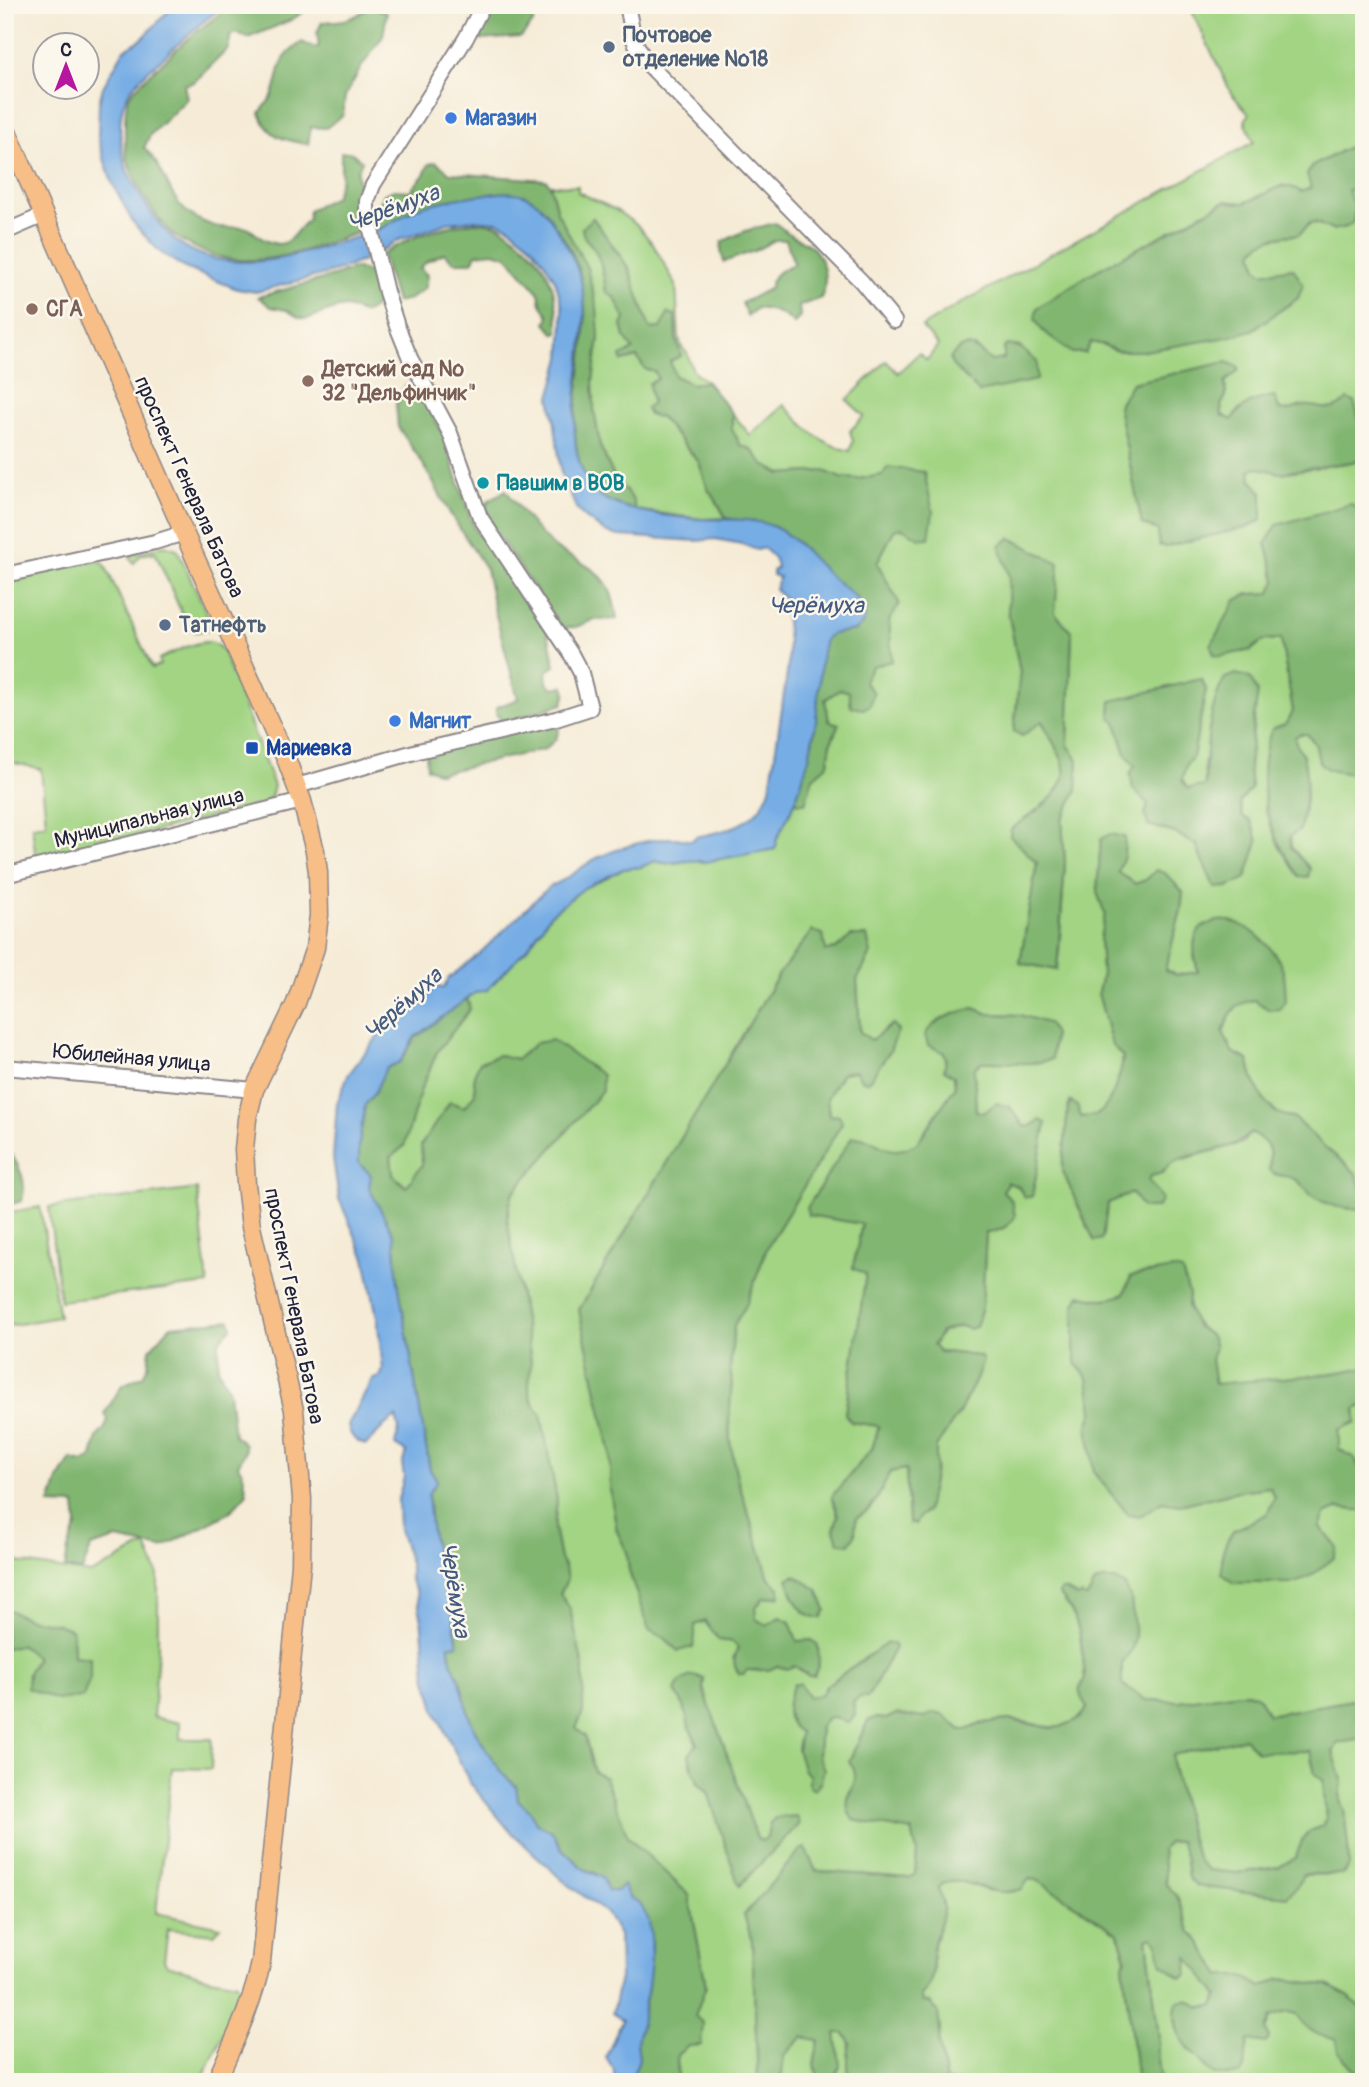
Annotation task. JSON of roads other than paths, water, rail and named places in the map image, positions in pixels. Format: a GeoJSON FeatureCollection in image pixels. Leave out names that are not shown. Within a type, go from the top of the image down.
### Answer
{"type":"FeatureCollection","features":[{"type":"Feature","properties":{"kind":"main road","name":"проспект Генерала Батова"},"geometry":{"type":"LineString","coordinates":[[5,127],[299,793],[318,872],[319,915],[311,963],[299,997],[254,1090],[245,1134],[246,1194],[256,1250],[294,1410],[302,1499],[301,1565],[261,1962],[242,2024],[216,2082]]}},
{"type":"Feature","properties":{"kind":"street","name":"Муниципальная улица"},"geometry":{"type":"LineString","coordinates":[[5,875],[299,793],[418,751],[556,719],[590,708],[581,674],[572,654],[480,517],[450,433],[407,351],[386,292],[368,221],[367,201],[373,185],[484,5]]}},
{"type":"Feature","properties":{"kind":"street"},"geometry":{"type":"LineString","coordinates":[[627,5],[634,40],[645,61],[862,282],[894,321]]}},
{"type":"Feature","properties":{"kind":"street"},"geometry":{"type":"LineString","coordinates":[[5,232],[44,215]]}},
{"type":"Feature","properties":{"kind":"street"},"geometry":{"type":"LineString","coordinates":[[5,575],[155,542],[184,533]]}},
{"type":"Feature","properties":{"kind":"street","name":"Юбилейная улица"},"geometry":{"type":"LineString","coordinates":[[5,1067],[254,1090]]}},
{"type":"Feature","properties":{"kind":"water","name":"Черёмуха"},"geometry":{"type":"Polygon","coordinates":[[[174,5],[227,5],[195,28],[139,80],[123,106],[120,128],[122,151],[128,172],[150,211],[174,239],[192,251],[211,258],[250,262],[270,260],[368,234],[432,203],[498,193],[530,198],[545,210],[559,232],[581,281],[584,321],[576,398],[576,449],[583,472],[595,491],[615,504],[645,512],[701,519],[746,520],[781,530],[859,601],[864,613],[865,621],[855,630],[831,634],[825,639],[809,758],[795,802],[776,841],[775,849],[704,862],[655,861],[641,867],[623,869],[584,888],[550,915],[530,945],[487,990],[475,993],[415,1037],[400,1062],[386,1068],[375,1092],[365,1105],[359,1163],[371,1175],[369,1188],[394,1235],[398,1282],[430,1470],[437,1480],[428,1495],[435,1548],[449,1595],[458,1645],[449,1645],[451,1659],[472,1724],[491,1757],[516,1786],[518,1800],[530,1811],[536,1823],[551,1830],[562,1849],[584,1869],[603,1878],[608,1891],[616,1891],[623,1885],[629,1897],[640,1903],[649,1921],[651,1961],[637,2042],[639,2059],[632,2082],[614,2082],[614,2070],[606,2057],[622,2020],[612,2013],[620,1978],[619,1935],[606,1913],[561,1879],[509,1830],[470,1783],[436,1713],[426,1676],[416,1591],[410,1579],[410,1563],[399,1530],[398,1499],[404,1477],[402,1464],[407,1452],[395,1446],[399,1429],[396,1417],[366,1445],[356,1440],[349,1429],[348,1425],[373,1379],[380,1377],[383,1370],[377,1317],[365,1258],[339,1199],[333,1158],[337,1103],[348,1075],[386,1026],[434,986],[443,988],[449,978],[479,954],[550,886],[616,850],[656,840],[693,840],[695,837],[731,828],[758,810],[770,788],[788,667],[784,599],[775,589],[779,577],[773,575],[773,570],[777,568],[773,556],[763,548],[757,550],[715,539],[697,541],[619,536],[607,533],[577,510],[561,473],[550,397],[561,358],[562,305],[555,280],[543,260],[530,244],[508,226],[474,220],[447,223],[396,241],[372,257],[336,271],[256,292],[237,289],[185,268],[160,252],[132,221],[112,182],[98,138],[99,102],[102,102],[103,87],[124,50],[143,38],[174,5]]]}},
{"type":"Feature","properties":{"kind":"place","name":"Почтовое отделение №18"},"geometry":{"type":"Point","coordinates":[609,47]}},
{"type":"Feature","properties":{"kind":"place","name":"Магазин"},"geometry":{"type":"Point","coordinates":[451,118]}},
{"type":"Feature","properties":{"kind":"place","name":"СГА"},"geometry":{"type":"Point","coordinates":[32,309]}},
{"type":"Feature","properties":{"kind":"place","name":"Детский сад № 32 \"Дельфинчик\""},"geometry":{"type":"Point","coordinates":[308,381]}},
{"type":"Feature","properties":{"kind":"place","name":"Павшим в ВОВ"},"geometry":{"type":"Point","coordinates":[483,483]}},
{"type":"Feature","properties":{"kind":"place","name":"Татнефть"},"geometry":{"type":"Point","coordinates":[165,625]}},
{"type":"Feature","properties":{"kind":"place","name":"Магнит"},"geometry":{"type":"Point","coordinates":[395,721]}},
{"type":"Feature","properties":{"kind":"place","name":"Мариевка"},"geometry":{"type":"Point","coordinates":[252,748]}}]}
